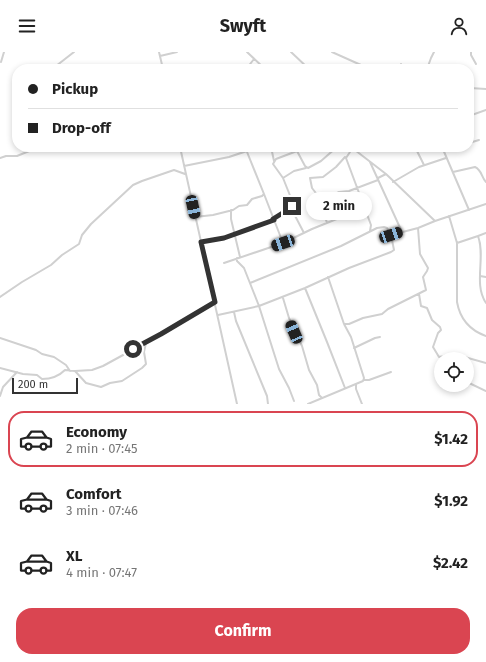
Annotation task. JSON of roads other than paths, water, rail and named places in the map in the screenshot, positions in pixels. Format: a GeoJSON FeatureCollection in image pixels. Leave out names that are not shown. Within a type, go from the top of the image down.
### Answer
{"type":"FeatureCollection","features":[{"type":"Feature","properties":{"kind":"street"},"geometry":{"type":"LineString","coordinates":[[1,62],[4,52]]}},
{"type":"Feature","properties":{"kind":"street"},"geometry":{"type":"LineString","coordinates":[[59,64],[74,52]]}},
{"type":"Feature","properties":{"kind":"street"},"geometry":{"type":"LineString","coordinates":[[159,52],[162,64]]}},
{"type":"Feature","properties":{"kind":"street"},"geometry":{"type":"LineString","coordinates":[[160,56],[177,52]]}},
{"type":"Feature","properties":{"kind":"street"},"geometry":{"type":"LineString","coordinates":[[247,52],[260,64]]}},
{"type":"Feature","properties":{"kind":"street"},"geometry":{"type":"LineString","coordinates":[[291,52],[303,64]]}},
{"type":"Feature","properties":{"kind":"street"},"geometry":{"type":"LineString","coordinates":[[332,52],[359,64]]}},
{"type":"Feature","properties":{"kind":"street"},"geometry":{"type":"LineString","coordinates":[[429,64],[434,52]]}},
{"type":"Feature","properties":{"kind":"street"},"geometry":{"type":"LineString","coordinates":[[471,52],[471,56],[476,64]]}},
{"type":"Feature","properties":{"kind":"street"},"geometry":{"type":"LineString","coordinates":[[251,64],[254,59]]}},
{"type":"Feature","properties":{"kind":"street"},"geometry":{"type":"LineString","coordinates":[[474,88],[486,89]]}},
{"type":"Feature","properties":{"kind":"street"},"geometry":{"type":"LineString","coordinates":[[474,114],[486,110]]}},
{"type":"Feature","properties":{"kind":"street"},"geometry":{"type":"LineString","coordinates":[[474,142],[479,140]]}},
{"type":"Feature","properties":{"kind":"street"},"geometry":{"type":"LineString","coordinates":[[0,158],[17,156],[27,152]]}},
{"type":"Feature","properties":{"kind":"street"},"geometry":{"type":"LineString","coordinates":[[181,152],[237,404]]}},
{"type":"Feature","properties":{"kind":"street"},"geometry":{"type":"LineString","coordinates":[[184,166],[229,157],[244,152]]}},
{"type":"Feature","properties":{"kind":"street"},"geometry":{"type":"LineString","coordinates":[[247,152],[283,243]]}},
{"type":"Feature","properties":{"kind":"street"},"geometry":{"type":"LineString","coordinates":[[272,152],[274,161],[273,164],[283,178],[292,200],[295,216],[304,233]]}},
{"type":"Feature","properties":{"kind":"street"},"geometry":{"type":"LineString","coordinates":[[274,161],[296,152]]}},
{"type":"Feature","properties":{"kind":"street"},"geometry":{"type":"LineString","coordinates":[[298,152],[306,168]]}},
{"type":"Feature","properties":{"kind":"street"},"geometry":{"type":"LineString","coordinates":[[283,178],[294,171],[314,165],[331,152]]}},
{"type":"Feature","properties":{"kind":"street"},"geometry":{"type":"LineString","coordinates":[[327,224],[321,204],[322,201],[312,188],[310,178],[323,177],[336,167],[349,152]]}},
{"type":"Feature","properties":{"kind":"street"},"geometry":{"type":"LineString","coordinates":[[357,152],[386,174],[435,221]]}},
{"type":"Feature","properties":{"kind":"street"},"geometry":{"type":"LineString","coordinates":[[418,152],[424,165]]}},
{"type":"Feature","properties":{"kind":"street"},"geometry":{"type":"LineString","coordinates":[[444,152],[469,210]]}},
{"type":"Feature","properties":{"kind":"street"},"geometry":{"type":"LineString","coordinates":[[346,156],[346,161],[371,225],[369,232]]}},
{"type":"Feature","properties":{"kind":"street"},"geometry":{"type":"LineString","coordinates":[[393,182],[408,172],[446,158]]}},
{"type":"Feature","properties":{"kind":"street"},"geometry":{"type":"LineString","coordinates":[[369,161],[402,232]]}},
{"type":"Feature","properties":{"kind":"street"},"geometry":{"type":"LineString","coordinates":[[453,172],[475,167],[480,171],[486,182]]}},
{"type":"Feature","properties":{"kind":"street"},"geometry":{"type":"LineString","coordinates":[[0,297],[51,265],[62,255],[79,244],[82,235],[91,224],[134,185],[174,170],[185,174]]}},
{"type":"Feature","properties":{"kind":"street"},"geometry":{"type":"LineString","coordinates":[[322,201],[339,192],[349,191],[378,180],[378,178],[386,174]]}},
{"type":"Feature","properties":{"kind":"street"},"geometry":{"type":"LineString","coordinates":[[195,218],[213,215],[231,210],[238,206],[247,205],[252,199],[264,194]]}},
{"type":"Feature","properties":{"kind":"street"},"geometry":{"type":"LineString","coordinates":[[391,235],[418,228],[486,204]]}},
{"type":"Feature","properties":{"kind":"street"},"geometry":{"type":"LineString","coordinates":[[201,242],[235,234],[273,220],[292,206]]}},
{"type":"Feature","properties":{"kind":"street"},"geometry":{"type":"LineString","coordinates":[[231,210],[231,219],[238,246],[239,258],[237,261],[244,268],[259,306],[279,369],[294,401]]}},
{"type":"Feature","properties":{"kind":"street"},"geometry":{"type":"LineString","coordinates":[[224,262],[283,243],[354,212],[365,210]]}},
{"type":"Feature","properties":{"kind":"street"},"geometry":{"type":"LineString","coordinates":[[449,216],[457,243],[458,309],[466,324],[477,332],[486,336]]}},
{"type":"Feature","properties":{"kind":"street"},"geometry":{"type":"LineString","coordinates":[[371,225],[377,228]]}},
{"type":"Feature","properties":{"kind":"street"},"geometry":{"type":"LineString","coordinates":[[218,315],[259,306],[283,298],[348,268],[392,252],[394,247],[391,235],[387,228],[377,228],[341,246],[250,283]]}},
{"type":"Feature","properties":{"kind":"street"},"geometry":{"type":"LineString","coordinates":[[344,324],[349,324],[363,318],[382,314],[388,309],[426,290],[423,277],[428,268],[420,254],[418,228]]}},
{"type":"Feature","properties":{"kind":"street"},"geometry":{"type":"LineString","coordinates":[[457,243],[486,233]]}},
{"type":"Feature","properties":{"kind":"street"},"geometry":{"type":"LineString","coordinates":[[478,236],[481,255],[480,289],[486,303]]}},
{"type":"Feature","properties":{"kind":"street"},"geometry":{"type":"LineString","coordinates":[[481,255],[486,255]]}},
{"type":"Feature","properties":{"kind":"street"},"geometry":{"type":"LineString","coordinates":[[480,276],[486,277]]}},
{"type":"Feature","properties":{"kind":"street"},"geometry":{"type":"LineString","coordinates":[[328,277],[344,324],[351,337],[364,380]]}},
{"type":"Feature","properties":{"kind":"street"},"geometry":{"type":"LineString","coordinates":[[304,288],[345,388]]}},
{"type":"Feature","properties":{"kind":"street"},"geometry":{"type":"LineString","coordinates":[[418,294],[421,306],[427,308],[432,320],[440,327],[441,330],[438,333],[433,347],[439,357],[454,354],[486,363]]}},
{"type":"Feature","properties":{"kind":"street"},"geometry":{"type":"LineString","coordinates":[[283,298],[289,318],[302,346],[309,370],[317,386],[319,395],[322,398]]}},
{"type":"Feature","properties":{"kind":"street"},"geometry":{"type":"LineString","coordinates":[[0,368],[37,375],[42,379],[50,379],[60,375],[65,370],[92,370],[103,366],[146,343],[215,302]]}},
{"type":"Feature","properties":{"kind":"street"},"geometry":{"type":"LineString","coordinates":[[234,312],[236,321],[267,396],[268,404]]}},
{"type":"Feature","properties":{"kind":"street"},"geometry":{"type":"LineString","coordinates":[[354,348],[380,337]]}},
{"type":"Feature","properties":{"kind":"street"},"geometry":{"type":"LineString","coordinates":[[0,338],[54,357],[66,365],[70,371]]}},
{"type":"Feature","properties":{"kind":"street"},"geometry":{"type":"LineString","coordinates":[[75,371],[86,382],[101,387],[110,383],[122,381],[146,364],[144,352],[146,343]]}},
{"type":"Feature","properties":{"kind":"street"},"geometry":{"type":"LineString","coordinates":[[0,396],[3,387],[17,372]]}},
{"type":"Feature","properties":{"kind":"street"},"geometry":{"type":"LineString","coordinates":[[310,404],[364,380],[369,380],[391,372]]}},
{"type":"Feature","properties":{"kind":"street"},"geometry":{"type":"LineString","coordinates":[[356,384],[356,389],[362,404]]}},
{"type":"Feature","properties":{"kind":"street"},"geometry":{"type":"LineString","coordinates":[[474,385],[486,391]]}}]}
